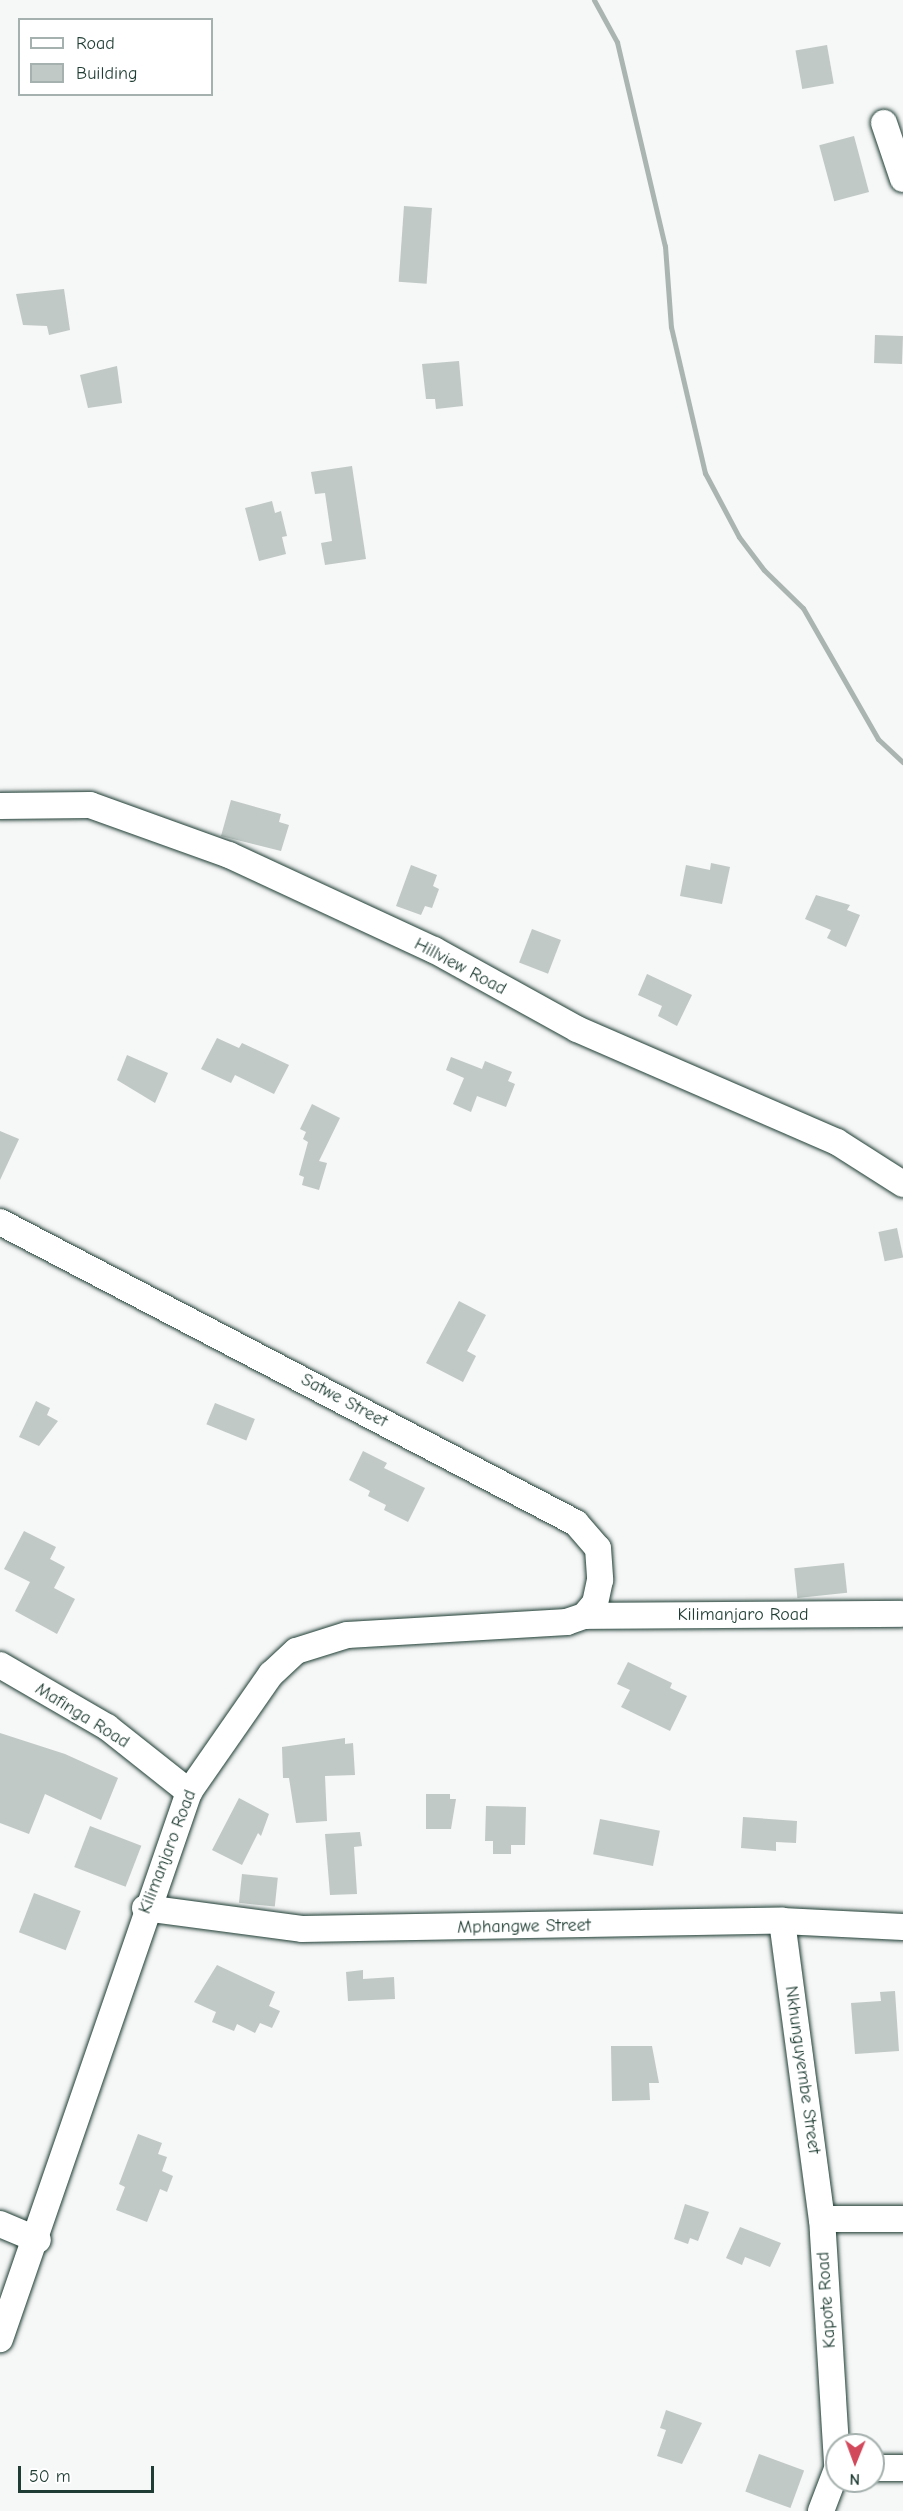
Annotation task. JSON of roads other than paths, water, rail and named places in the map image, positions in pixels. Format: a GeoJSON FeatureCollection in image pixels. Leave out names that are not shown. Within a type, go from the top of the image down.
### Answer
{"type":"FeatureCollection","features":[{"type":"Feature","properties":{"kind":"street"},"geometry":{"type":"LineString","coordinates":[[884,123],[903,179]]}},
{"type":"Feature","properties":{"kind":"street","name":"Hillview Road"},"geometry":{"type":"LineString","coordinates":[[0,806],[90,805],[229,855],[434,950],[577,1029],[837,1142],[903,1184]]}},
{"type":"Feature","properties":{"kind":"street","name":"Satwe Street"},"geometry":{"type":"LineString","coordinates":[[0,1222],[576,1523],[598,1548],[600,1580],[595,1603],[576,1619]]}},
{"type":"Feature","properties":{"kind":"street","name":"Kilimanjaro Road"},"geometry":{"type":"LineString","coordinates":[[0,2339],[38,2240],[146,1908],[189,1792],[271,1674],[296,1651],[320,1640],[576,1619],[901,1614]]}},
{"type":"Feature","properties":{"kind":"street","name":"Mafinga Road"},"geometry":{"type":"LineString","coordinates":[[0,1665],[107,1727],[189,1792]]}},
{"type":"Feature","properties":{"kind":"street","name":"Mphangwe Street"},"geometry":{"type":"LineString","coordinates":[[146,1908],[302,1929],[782,1921],[903,1927]]}},
{"type":"Feature","properties":{"kind":"street","name":"Nkhunguyembe Street"},"geometry":{"type":"LineString","coordinates":[[782,1921],[822,2219]]}},
{"type":"Feature","properties":{"kind":"street"},"geometry":{"type":"LineString","coordinates":[[822,2219],[903,2219]]}},
{"type":"Feature","properties":{"kind":"street","name":"Kapote Road"},"geometry":{"type":"LineString","coordinates":[[822,2219],[835,2433]]}},
{"type":"Feature","properties":{"kind":"street"},"geometry":{"type":"LineString","coordinates":[[0,2224],[38,2240]]}},
{"type":"Feature","properties":{"kind":"street"},"geometry":{"type":"LineString","coordinates":[[885,2468],[903,2468]]}},
{"type":"Feature","properties":{"kind":"street"},"geometry":{"type":"LineString","coordinates":[[821,2511],[828,2493]]}},
{"type":"Feature","properties":{"kind":"waterway"},"geometry":{"type":"LineString","coordinates":[[594,0],[617,42],[665,246],[671,327],[705,473],[739,537],[764,570],[803,608],[878,739],[903,762]]}}]}
